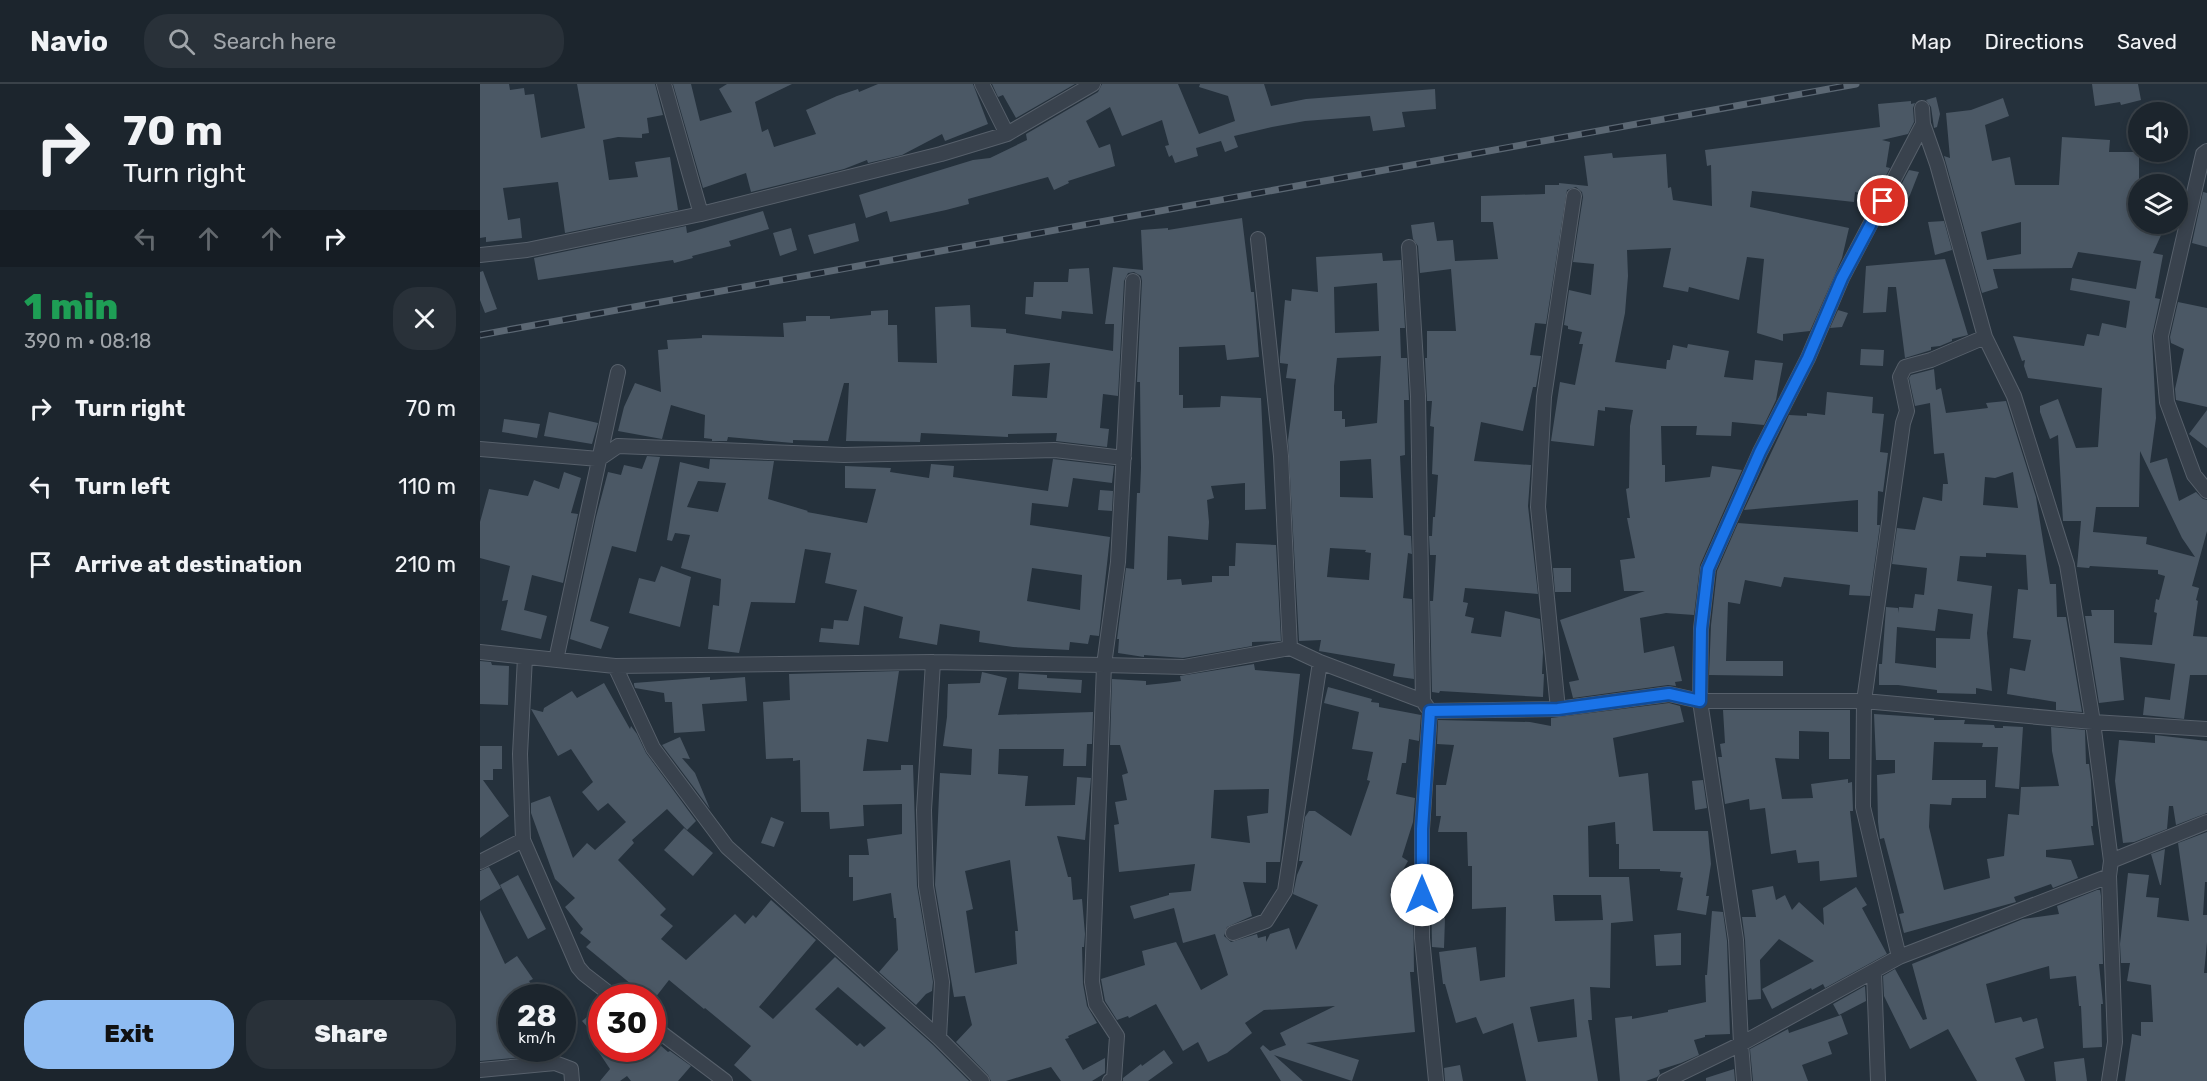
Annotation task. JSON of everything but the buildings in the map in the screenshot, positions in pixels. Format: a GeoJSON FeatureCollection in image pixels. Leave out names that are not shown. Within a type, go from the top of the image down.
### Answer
{"type":"FeatureCollection","features":[{"type":"Feature","properties":{"kind":"street"},"geometry":{"type":"LineString","coordinates":[[664,84],[701,214]]}},
{"type":"Feature","properties":{"kind":"street"},"geometry":{"type":"LineString","coordinates":[[982,84],[1007,134]]}},
{"type":"Feature","properties":{"kind":"street"},"geometry":{"type":"LineString","coordinates":[[480,255],[527,250],[701,214],[941,154],[1007,134],[1093,84]]}},
{"type":"Feature","properties":{"kind":"street"},"geometry":{"type":"LineString","coordinates":[[1922,108],[1923,124],[1937,164],[1985,338],[2014,396],[2067,565],[2093,722],[2111,861],[2109,876],[2115,1042],[2109,1081]]}},
{"type":"Feature","properties":{"kind":"street"},"geometry":{"type":"LineString","coordinates":[[1744,1081],[1736,940],[1700,701],[1701,629],[1708,569],[1760,452],[1808,358],[1842,278],[1923,124]]}},
{"type":"Feature","properties":{"kind":"street"},"geometry":{"type":"LineString","coordinates":[[2207,151],[2203,154],[2161,336],[2167,402],[2194,476],[2207,491]]}},
{"type":"Feature","properties":{"kind":"street"},"geometry":{"type":"LineString","coordinates":[[1558,709],[1538,507],[1544,397],[1574,196]]}},
{"type":"Feature","properties":{"kind":"street"},"geometry":{"type":"LineString","coordinates":[[1258,239],[1281,456],[1290,648]]}},
{"type":"Feature","properties":{"kind":"street"},"geometry":{"type":"LineString","coordinates":[[1409,247],[1418,396],[1427,706],[1422,829],[1422,938],[1436,1081]]}},
{"type":"Feature","properties":{"kind":"street"},"geometry":{"type":"LineString","coordinates":[[1110,1081],[1114,1079],[1117,1036],[1096,1004],[1092,982],[1104,665],[1118,562],[1133,281]]}},
{"type":"Feature","properties":{"kind":"street"},"geometry":{"type":"LineString","coordinates":[[1899,957],[1863,807],[1864,701],[1907,411],[1900,377],[1905,367],[1931,360],[1985,338]]}},
{"type":"Feature","properties":{"kind":"street"},"geometry":{"type":"LineString","coordinates":[[556,660],[618,372]]}},
{"type":"Feature","properties":{"kind":"street"},"geometry":{"type":"LineString","coordinates":[[480,449],[599,459],[618,446],[844,455],[1055,450],[1124,458]]}},
{"type":"Feature","properties":{"kind":"street"},"geometry":{"type":"LineString","coordinates":[[480,652],[615,666],[933,662],[1184,667],[1290,648],[1427,706],[1558,709],[1669,694],[1700,701],[1864,701],[2093,722],[2207,729]]}},
{"type":"Feature","properties":{"kind":"street"},"geometry":{"type":"LineString","coordinates":[[525,657],[520,753],[523,840],[578,966],[597,984]]}},
{"type":"Feature","properties":{"kind":"street"},"geometry":{"type":"LineString","coordinates":[[933,662],[924,810],[926,886],[942,982],[939,1038]]}},
{"type":"Feature","properties":{"kind":"street"},"geometry":{"type":"LineString","coordinates":[[1233,933],[1266,921],[1285,891],[1320,662]]}},
{"type":"Feature","properties":{"kind":"street"},"geometry":{"type":"LineString","coordinates":[[615,666],[653,748],[727,846],[939,1038],[982,1081]]}},
{"type":"Feature","properties":{"kind":"street"},"geometry":{"type":"LineString","coordinates":[[2111,861],[2207,822]]}},
{"type":"Feature","properties":{"kind":"street"},"geometry":{"type":"LineString","coordinates":[[480,862],[523,840]]}},
{"type":"Feature","properties":{"kind":"street"},"geometry":{"type":"LineString","coordinates":[[1665,1081],[1741,1044],[1899,957],[2109,876]]}},
{"type":"Feature","properties":{"kind":"street"},"geometry":{"type":"LineString","coordinates":[[1874,972],[1878,1081]]}},
{"type":"Feature","properties":{"kind":"street"},"geometry":{"type":"LineString","coordinates":[[666,1037],[725,1081]]}},
{"type":"Feature","properties":{"kind":"street"},"geometry":{"type":"LineString","coordinates":[[480,1070],[555,1063],[571,1069],[572,1081]]}},
{"type":"Feature","properties":{"kind":"railway"},"geometry":{"type":"LineString","coordinates":[[480,335],[1856,84]]}},
{"type":"Feature","properties":{"kind":"route"},"geometry":{"type":"LineString","coordinates":[[1422,895],[1422,829],[1430,711],[1558,709],[1669,694],[1700,701],[1701,629],[1708,569],[1760,452],[1808,358],[1842,278],[1883,201]]}}]}
